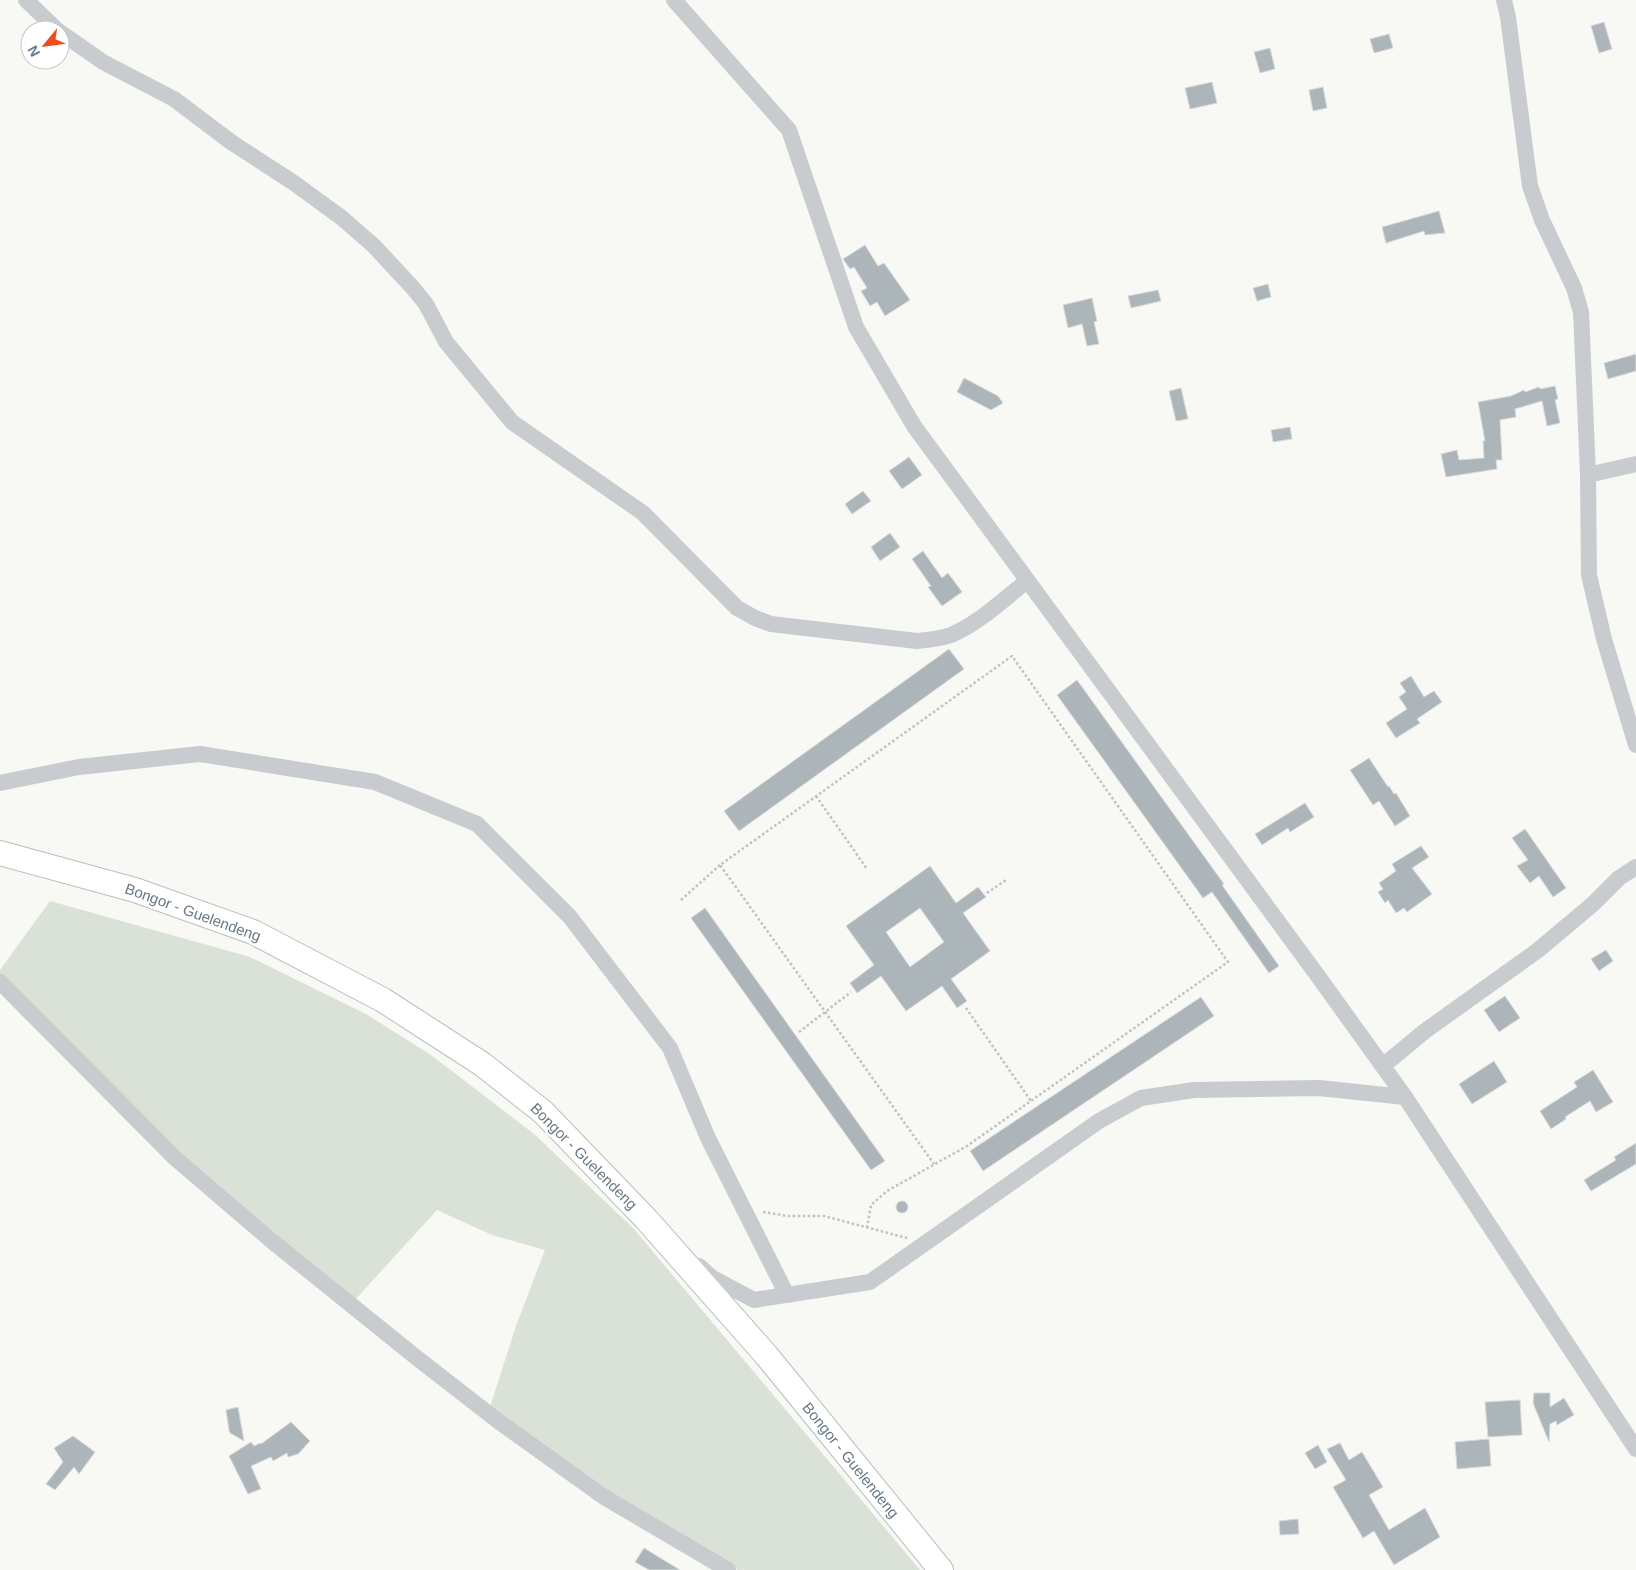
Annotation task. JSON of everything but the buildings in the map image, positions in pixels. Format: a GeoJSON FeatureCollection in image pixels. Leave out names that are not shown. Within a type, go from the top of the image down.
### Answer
{"type":"FeatureCollection","features":[{"type":"Feature","properties":{"kind":"highway","name":"Bongor - Guelendeng"},"geometry":{"type":"LineString","coordinates":[[0,853],[135,890],[253,932],[369,992],[482,1064],[531,1102],[647,1220],[767,1356],[941,1570]]}},
{"type":"Feature","properties":{"kind":"street"},"geometry":{"type":"LineString","coordinates":[[26,0],[47,20]]}},
{"type":"Feature","properties":{"kind":"street"},"geometry":{"type":"LineString","coordinates":[[674,0],[789,130],[856,327],[914,426],[1405,1097],[1636,1449]]}},
{"type":"Feature","properties":{"kind":"street"},"geometry":{"type":"LineString","coordinates":[[1504,0],[1508,17],[1530,186],[1542,220],[1574,288],[1581,312],[1588,475],[1589,575],[1604,639],[1636,745]]}},
{"type":"Feature","properties":{"kind":"street"},"geometry":{"type":"LineString","coordinates":[[70,39],[103,62],[174,99],[231,142],[294,183],[342,218],[374,246],[413,288],[426,304],[446,342],[512,422],[643,513],[737,608],[755,618],[784,626],[917,641],[936,639],[965,628],[1027,581]]}},
{"type":"Feature","properties":{"kind":"street"},"geometry":{"type":"LineString","coordinates":[[1588,475],[1636,464]]}},
{"type":"Feature","properties":{"kind":"street"},"geometry":{"type":"LineString","coordinates":[[0,784],[79,767],[200,754],[375,782],[476,824],[570,917],[670,1048],[708,1138],[786,1295]]}},
{"type":"Feature","properties":{"kind":"street"},"geometry":{"type":"LineString","coordinates":[[1381,1064],[1390,1060],[1424,1031],[1536,951],[1593,904],[1619,878],[1636,867]]}},
{"type":"Feature","properties":{"kind":"street"},"geometry":{"type":"LineString","coordinates":[[0,982],[176,1159],[280,1248],[498,1421],[604,1497],[728,1570]]}},
{"type":"Feature","properties":{"kind":"street"},"geometry":{"type":"LineString","coordinates":[[647,1220],[711,1277],[754,1300],[870,1282],[1100,1122],[1141,1098],[1194,1090],[1319,1088],[1405,1097]]}},
{"type":"Feature","properties":{"kind":"path"},"geometry":{"type":"LineString","coordinates":[[681,900],[720,865],[1012,656],[1228,962],[967,1146],[887,1191],[871,1205],[867,1228]]}},
{"type":"Feature","properties":{"kind":"path"},"geometry":{"type":"LineString","coordinates":[[816,796],[867,869]]}},
{"type":"Feature","properties":{"kind":"path"},"geometry":{"type":"LineString","coordinates":[[720,865],[934,1164]]}},
{"type":"Feature","properties":{"kind":"path"},"geometry":{"type":"LineString","coordinates":[[987,893],[1006,880]]}},
{"type":"Feature","properties":{"kind":"path"},"geometry":{"type":"LineString","coordinates":[[799,1032],[850,992]]}},
{"type":"Feature","properties":{"kind":"path"},"geometry":{"type":"LineString","coordinates":[[966,1008],[1032,1101]]}},
{"type":"Feature","properties":{"kind":"path"},"geometry":{"type":"LineString","coordinates":[[744,1209],[788,1216],[824,1216],[925,1243]]}},
{"type":"Feature","properties":{"kind":"shaded area"},"geometry":{"type":"Polygon","coordinates":[[[50,901],[250,957],[366,1014],[431,1055],[534,1134],[634,1229],[920,1570],[738,1570],[604,1490],[489,1410],[516,1326],[545,1250],[492,1235],[437,1210],[352,1303],[176,1153],[0,978],[0,970],[50,901]]]}}]}
